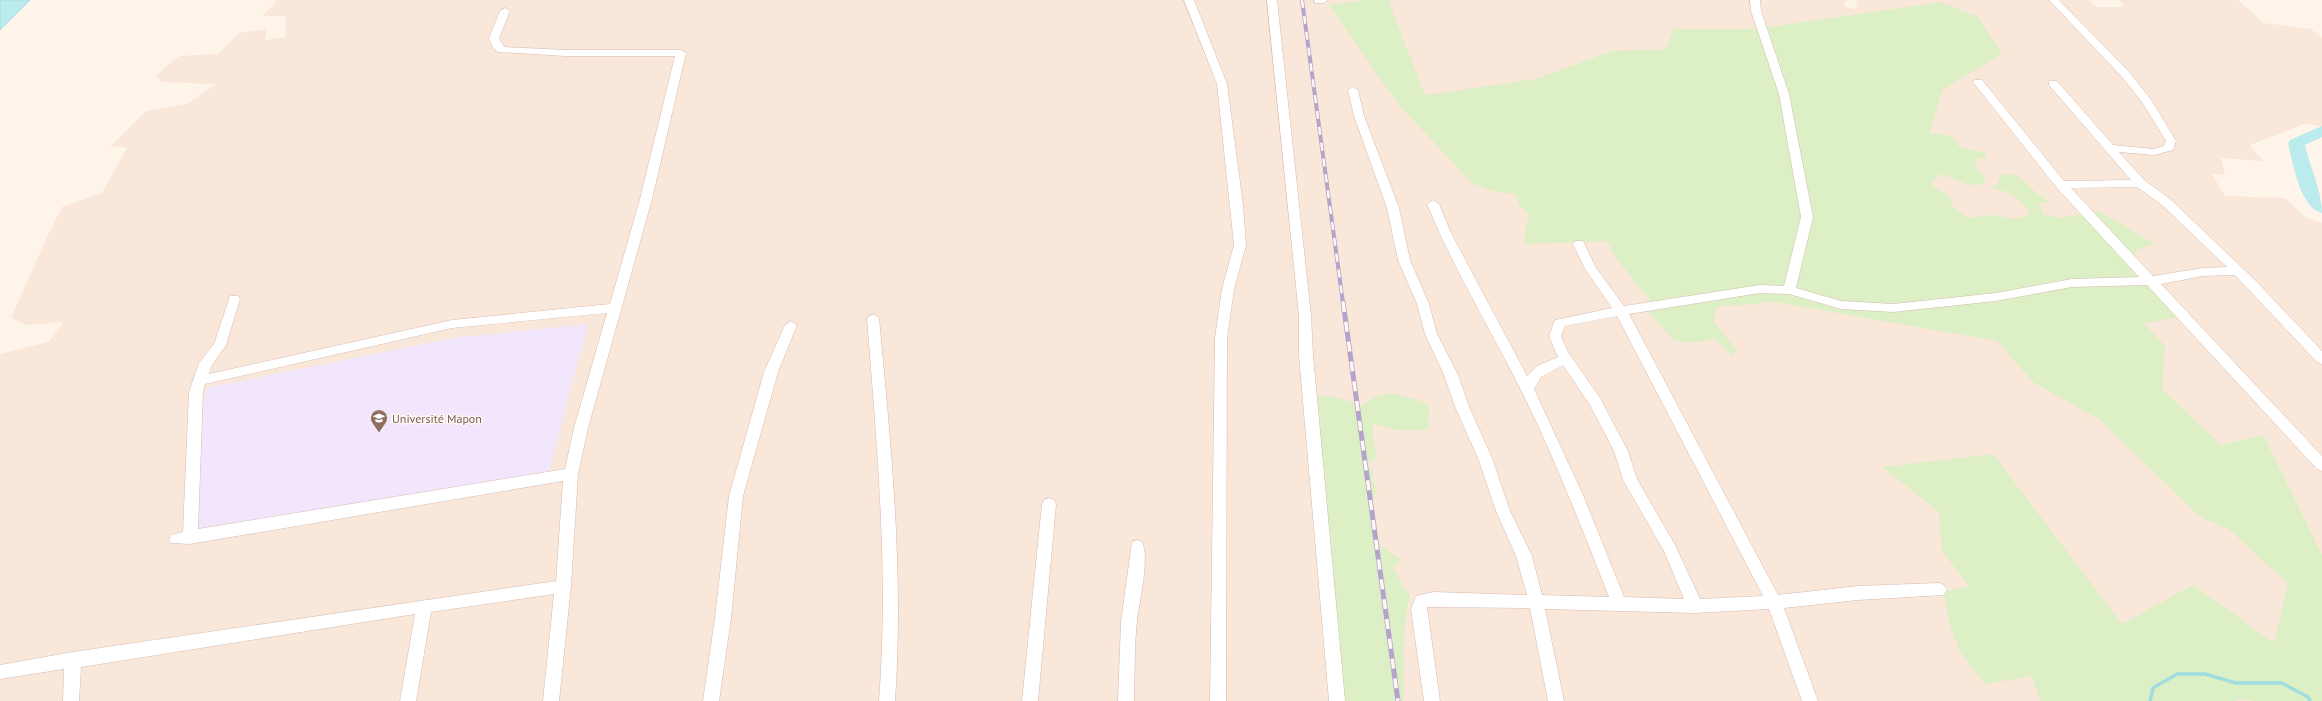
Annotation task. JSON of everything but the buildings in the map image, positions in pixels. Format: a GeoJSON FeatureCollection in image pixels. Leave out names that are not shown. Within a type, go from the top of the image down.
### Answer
{"type":"FeatureCollection","features":[{"type":"Feature","properties":{"kind":"street"},"geometry":{"type":"LineString","coordinates":[[1189,0],[1222,84],[1237,202],[1240,245],[1228,289],[1221,338],[1219,391],[1218,701]]}},
{"type":"Feature","properties":{"kind":"street"},"geometry":{"type":"LineString","coordinates":[[1272,0],[1304,310],[1337,701]]}},
{"type":"Feature","properties":{"kind":"street"},"geometry":{"type":"LineString","coordinates":[[1755,0],[1756,11],[1784,94],[1807,217],[1789,290]]}},
{"type":"Feature","properties":{"kind":"street"},"geometry":{"type":"LineString","coordinates":[[2054,0],[2126,75],[2147,101],[2171,141],[2170,147],[2167,150],[2156,152],[2108,148]]}},
{"type":"Feature","properties":{"kind":"street"},"geometry":{"type":"LineString","coordinates":[[505,11],[494,38],[498,48],[502,50],[566,53],[681,53],[646,200],[586,407],[571,474],[563,586],[551,701]]}},
{"type":"Feature","properties":{"kind":"street"},"geometry":{"type":"LineString","coordinates":[[1978,82],[2061,185],[2322,465]]}},
{"type":"Feature","properties":{"kind":"street"},"geometry":{"type":"LineString","coordinates":[[2053,83],[2140,183],[2166,202],[2269,301],[2322,359]]}},
{"type":"Feature","properties":{"kind":"street"},"geometry":{"type":"LineString","coordinates":[[1353,90],[1359,116],[1392,202],[1404,260],[1423,304],[1431,334],[1451,375],[1463,409],[1485,458],[1503,511],[1524,556],[1536,601],[1556,701]]}},
{"type":"Feature","properties":{"kind":"street"},"geometry":{"type":"LineString","coordinates":[[2061,185],[2140,183]]}},
{"type":"Feature","properties":{"kind":"street"},"geometry":{"type":"LineString","coordinates":[[1433,204],[1445,233],[1527,389],[1576,495],[1618,604]]}},
{"type":"Feature","properties":{"kind":"street"},"geometry":{"type":"LineString","coordinates":[[1579,244],[1591,269],[1621,311],[1774,602],[1810,701]]}},
{"type":"Feature","properties":{"kind":"street"},"geometry":{"type":"LineString","coordinates":[[1695,606],[1670,549],[1630,480],[1621,451],[1594,402],[1566,359],[1555,336],[1559,323],[1621,311],[1760,289],[1789,290],[1841,305],[1893,308],[1996,297],[2072,283],[2150,280],[2203,272],[2237,271]]}},
{"type":"Feature","properties":{"kind":"street"},"geometry":{"type":"LineString","coordinates":[[234,299],[220,345],[206,363],[196,392],[183,538],[571,474]]}},
{"type":"Feature","properties":{"kind":"street"},"geometry":{"type":"LineString","coordinates":[[199,381],[452,324],[614,308]]}},
{"type":"Feature","properties":{"kind":"street"},"geometry":{"type":"LineString","coordinates":[[873,318],[892,547],[892,652],[887,701]]}},
{"type":"Feature","properties":{"kind":"street"},"geometry":{"type":"LineString","coordinates":[[711,701],[723,618],[736,496],[771,372],[791,325]]}},
{"type":"Feature","properties":{"kind":"street"},"geometry":{"type":"LineString","coordinates":[[1527,389],[1529,379],[1534,374],[1566,359]]}},
{"type":"Feature","properties":{"kind":"street"},"geometry":{"type":"LineString","coordinates":[[1030,701],[1050,504]]}},
{"type":"Feature","properties":{"kind":"street"},"geometry":{"type":"LineString","coordinates":[[1126,701],[1128,633],[1136,574],[1137,546]]}},
{"type":"Feature","properties":{"kind":"street"},"geometry":{"type":"LineString","coordinates":[[0,672],[73,659],[563,586]]}},
{"type":"Feature","properties":{"kind":"street"},"geometry":{"type":"LineString","coordinates":[[1432,701],[1419,610],[1421,602],[1433,599],[1695,606],[1774,602],[1858,592],[1939,590]]}},
{"type":"Feature","properties":{"kind":"street"},"geometry":{"type":"LineString","coordinates":[[408,701],[424,606]]}},
{"type":"Feature","properties":{"kind":"street"},"geometry":{"type":"LineString","coordinates":[[71,701],[73,659]]}},
{"type":"Feature","properties":{"kind":"shaded area"},"geometry":{"type":"Polygon","coordinates":[[[277,0],[1846,0],[1843,6],[1856,9],[1857,0],[2088,0],[2097,7],[2124,7],[2120,0],[2238,0],[2264,23],[2311,29],[2322,38],[2322,126],[2304,124],[2250,145],[2263,161],[2221,158],[2225,175],[2212,174],[2225,196],[2285,198],[2305,217],[2322,223],[2322,701],[0,701],[0,354],[49,342],[63,322],[26,325],[11,318],[62,207],[102,193],[127,148],[111,146],[146,111],[187,104],[216,84],[161,82],[156,75],[180,56],[218,54],[239,33],[267,29],[265,40],[285,37],[286,16],[263,16],[277,0]]]}},
{"type":"Feature","properties":{"kind":"shaded area","name":"Université Mapon"},"geometry":{"type":"Polygon","coordinates":[[[588,324],[547,478],[184,537],[206,388],[454,338],[588,324]]]}},
{"type":"Feature","properties":{"kind":"green space"},"geometry":{"type":"Polygon","coordinates":[[[1365,0],[1388,0],[1425,95],[1536,79],[1612,51],[1665,49],[1674,29],[1756,29],[1941,2],[1977,16],[2002,54],[1942,90],[1930,133],[1952,136],[1959,147],[1987,153],[1985,158],[1978,158],[1975,168],[1983,175],[1985,184],[1969,185],[1941,174],[1930,183],[1948,196],[1953,206],[1967,218],[1991,215],[2016,219],[2030,214],[2021,202],[2013,195],[1989,187],[1997,185],[2001,175],[2015,175],[2035,192],[2049,201],[2039,204],[2044,215],[2061,218],[2099,211],[2155,244],[2136,250],[2133,265],[2180,317],[2144,323],[2165,346],[2162,389],[2221,445],[2263,435],[2322,555],[2322,701],[2257,701],[2238,699],[2235,701],[2040,701],[2032,676],[1985,684],[1961,653],[1951,629],[1943,592],[1969,586],[1942,551],[1939,512],[1882,467],[1993,454],[2122,624],[2193,585],[2274,643],[2288,584],[2229,529],[2200,517],[2100,420],[2033,382],[1997,341],[1775,302],[1716,307],[1714,321],[1737,351],[1732,356],[1715,339],[1695,342],[1675,341],[1648,312],[1652,303],[1616,258],[1607,241],[1525,244],[1525,229],[1530,216],[1519,205],[1516,194],[1492,191],[1472,183],[1398,104],[1329,5],[1365,0]]]}},
{"type":"Feature","properties":{"kind":"green space"},"geometry":{"type":"Polygon","coordinates":[[[1392,393],[1416,399],[1429,406],[1428,430],[1399,430],[1373,424],[1373,441],[1377,459],[1363,465],[1373,470],[1373,482],[1377,489],[1371,504],[1380,546],[1401,559],[1393,569],[1410,596],[1404,635],[1403,701],[1341,701],[1316,396],[1335,397],[1362,405],[1377,396],[1392,393]]]}},
{"type":"Feature","properties":{"kind":"water"},"geometry":{"type":"Polygon","coordinates":[[[0,0],[30,0],[0,30],[0,0]]]}},
{"type":"Feature","properties":{"kind":"waterway"},"geometry":{"type":"LineString","coordinates":[[2322,131],[2296,143],[2309,189],[2317,204],[2322,208]]}},
{"type":"Feature","properties":{"kind":"waterway"},"geometry":{"type":"LineString","coordinates":[[2150,701],[2153,688],[2177,674],[2205,674],[2236,683],[2282,683],[2308,697],[2310,701]]}},
{"type":"Feature","properties":{"kind":"railway"},"geometry":{"type":"LineString","coordinates":[[1302,0],[1343,303]]}},
{"type":"Feature","properties":{"kind":"railway"},"geometry":{"type":"LineString","coordinates":[[1343,302],[1398,701]]}},
{"type":"Feature","properties":{"kind":"place","name":"Université Mapon"},"geometry":{"type":"Point","coordinates":[379,433]}}]}
